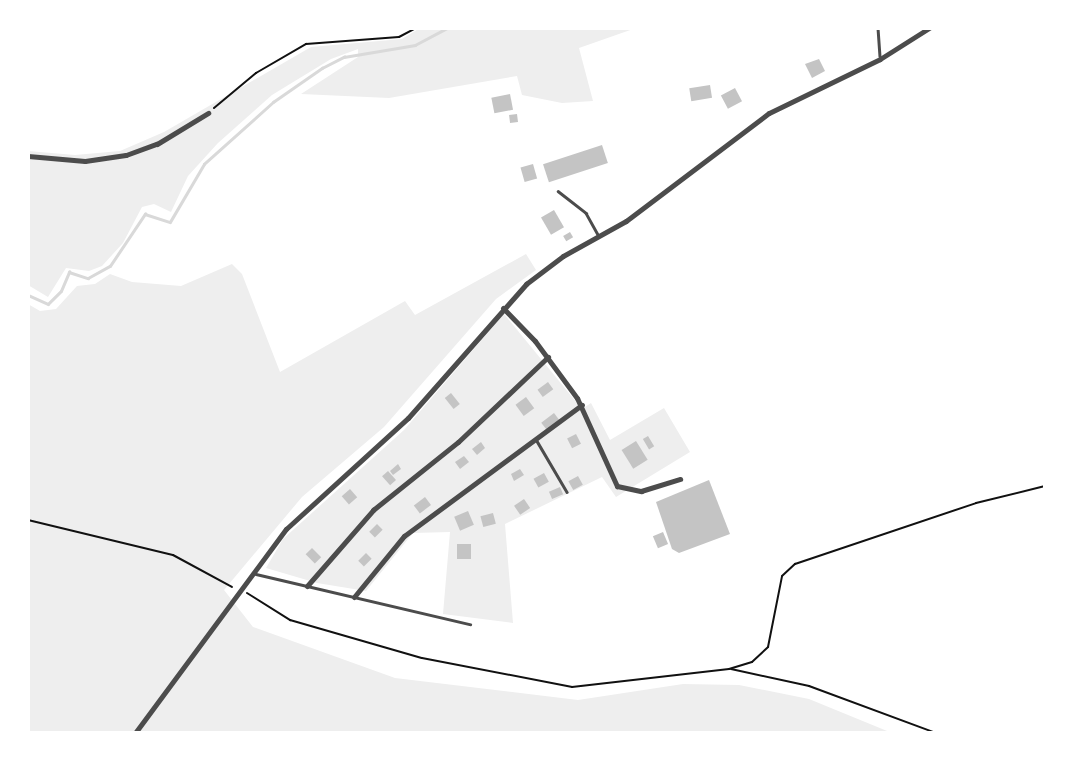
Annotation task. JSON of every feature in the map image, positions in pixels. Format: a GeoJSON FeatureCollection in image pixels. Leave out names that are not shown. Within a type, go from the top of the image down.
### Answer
{"type":"FeatureCollection","features":[{"type":"Feature","properties":{"kind":"street"},"geometry":{"type":"LineString","coordinates":[[135,733],[252,573],[298,516],[422,403],[503,308],[538,274],[626,221],[769,113],[880,59],[929,28]]}},
{"type":"Feature","properties":{"kind":"street"},"geometry":{"type":"LineString","coordinates":[[28,156],[85,161],[126,155],[158,144],[208,113]]}},
{"type":"Feature","properties":{"kind":"street"},"geometry":{"type":"LineString","coordinates":[[503,308],[548,357],[582,405],[597,452],[617,486],[641,491],[680,479]]}},
{"type":"Feature","properties":{"kind":"street"},"geometry":{"type":"LineString","coordinates":[[307,586],[386,498],[458,442],[548,357]]}},
{"type":"Feature","properties":{"kind":"street"},"geometry":{"type":"LineString","coordinates":[[354,597],[404,536],[537,441],[582,405]]}},
{"type":"Feature","properties":{"kind":"lane"},"geometry":{"type":"LineString","coordinates":[[878,28],[880,59]]}},
{"type":"Feature","properties":{"kind":"lane"},"geometry":{"type":"LineString","coordinates":[[558,191],[586,213],[599,236]]}},
{"type":"Feature","properties":{"kind":"lane"},"geometry":{"type":"LineString","coordinates":[[537,441],[568,492]]}},
{"type":"Feature","properties":{"kind":"lane"},"geometry":{"type":"LineString","coordinates":[[252,573],[470,624]]}},
{"type":"Feature","properties":{"kind":"path"},"geometry":{"type":"LineString","coordinates":[[208,113],[256,73],[306,44],[399,37],[416,28]]}},
{"type":"Feature","properties":{"kind":"path"},"geometry":{"type":"LineString","coordinates":[[28,520],[173,555],[290,620],[422,658],[561,685],[589,687],[729,669],[752,662],[768,647],[782,576],[795,564],[976,503],[1045,486]]}},
{"type":"Feature","properties":{"kind":"path"},"geometry":{"type":"LineString","coordinates":[[729,669],[809,686],[936,733]]}},
{"type":"Feature","properties":{"kind":"shaded area"},"geometry":{"type":"Polygon","coordinates":[[[420,28],[636,28],[579,48],[593,101],[562,103],[522,95],[517,76],[389,98],[301,94],[358,57],[358,49],[331,59],[272,95],[218,143],[188,176],[171,212],[154,204],[142,207],[123,243],[102,266],[89,271],[66,268],[48,297],[28,285],[28,151],[75,155],[120,151],[164,132],[311,47],[402,39],[420,28]]]}},
{"type":"Feature","properties":{"kind":"shaded area"},"geometry":{"type":"Polygon","coordinates":[[[526,254],[536,270],[496,299],[384,427],[302,497],[224,590],[253,627],[395,678],[578,700],[683,684],[739,685],[809,699],[892,733],[28,733],[28,304],[40,311],[56,309],[77,286],[95,284],[110,274],[132,282],[181,286],[232,264],[242,274],[280,372],[405,301],[415,315],[526,254]]]}},
{"type":"Feature","properties":{"kind":"shaded area"},"geometry":{"type":"Polygon","coordinates":[[[504,314],[582,409],[591,403],[610,440],[664,408],[690,452],[616,497],[602,477],[505,524],[513,623],[443,614],[450,532],[413,533],[366,591],[317,583],[266,568],[283,539],[404,430],[504,314]]]}},
{"type":"Feature","properties":{"kind":"building"},"geometry":{"type":"Polygon","coordinates":[[[819,59],[825,71],[812,78],[805,64],[819,59]]]}},
{"type":"Feature","properties":{"kind":"building"},"geometry":{"type":"Polygon","coordinates":[[[710,85],[712,98],[691,101],[689,88],[710,85]]]}},
{"type":"Feature","properties":{"kind":"building"},"geometry":{"type":"Polygon","coordinates":[[[735,88],[742,101],[728,109],[721,96],[735,88]]]}},
{"type":"Feature","properties":{"kind":"building"},"geometry":{"type":"Polygon","coordinates":[[[510,94],[513,110],[494,113],[491,98],[510,94]]]}},
{"type":"Feature","properties":{"kind":"building"},"geometry":{"type":"Polygon","coordinates":[[[517,114],[518,122],[510,123],[509,115],[517,114]]]}},
{"type":"Feature","properties":{"kind":"building"},"geometry":{"type":"Polygon","coordinates":[[[602,145],[608,163],[549,182],[543,164],[602,145]]]}},
{"type":"Feature","properties":{"kind":"building"},"geometry":{"type":"Polygon","coordinates":[[[533,164],[537,178],[525,182],[521,168],[533,164]]]}},
{"type":"Feature","properties":{"kind":"building"},"geometry":{"type":"Polygon","coordinates":[[[554,210],[564,227],[551,235],[541,218],[554,210]]]}},
{"type":"Feature","properties":{"kind":"building"},"geometry":{"type":"Polygon","coordinates":[[[570,232],[573,237],[566,241],[563,236],[570,232]]]}},
{"type":"Feature","properties":{"kind":"building"},"geometry":{"type":"Polygon","coordinates":[[[548,382],[553,389],[543,397],[537,390],[548,382]]]}},
{"type":"Feature","properties":{"kind":"building"},"geometry":{"type":"Polygon","coordinates":[[[451,393],[460,404],[454,409],[445,398],[451,393]]]}},
{"type":"Feature","properties":{"kind":"building"},"geometry":{"type":"Polygon","coordinates":[[[526,397],[534,408],[524,416],[515,405],[526,397]]]}},
{"type":"Feature","properties":{"kind":"building"},"geometry":{"type":"Polygon","coordinates":[[[554,413],[560,421],[547,431],[541,423],[554,413]]]}},
{"type":"Feature","properties":{"kind":"building"},"geometry":{"type":"Polygon","coordinates":[[[576,434],[581,444],[572,448],[567,439],[576,434]]]}},
{"type":"Feature","properties":{"kind":"building"},"geometry":{"type":"Polygon","coordinates":[[[648,436],[654,446],[649,449],[643,439],[648,436]]]}},
{"type":"Feature","properties":{"kind":"building"},"geometry":{"type":"Polygon","coordinates":[[[636,441],[648,460],[633,469],[622,450],[636,441]]]}},
{"type":"Feature","properties":{"kind":"building"},"geometry":{"type":"Polygon","coordinates":[[[481,442],[485,448],[477,455],[472,449],[481,442]]]}},
{"type":"Feature","properties":{"kind":"building"},"geometry":{"type":"Polygon","coordinates":[[[464,456],[469,462],[460,469],[455,462],[464,456]]]}},
{"type":"Feature","properties":{"kind":"building"},"geometry":{"type":"Polygon","coordinates":[[[398,464],[401,469],[393,475],[390,471],[398,464]]]}},
{"type":"Feature","properties":{"kind":"building"},"geometry":{"type":"Polygon","coordinates":[[[520,469],[524,475],[514,481],[511,474],[520,469]]]}},
{"type":"Feature","properties":{"kind":"building"},"geometry":{"type":"Polygon","coordinates":[[[388,471],[396,480],[390,485],[382,476],[388,471]]]}},
{"type":"Feature","properties":{"kind":"building"},"geometry":{"type":"Polygon","coordinates":[[[544,473],[549,482],[538,488],[534,479],[544,473]]]}},
{"type":"Feature","properties":{"kind":"building"},"geometry":{"type":"Polygon","coordinates":[[[578,476],[583,485],[573,490],[568,481],[578,476]]]}},
{"type":"Feature","properties":{"kind":"building"},"geometry":{"type":"Polygon","coordinates":[[[709,480],[730,534],[679,553],[672,549],[656,502],[709,480]]]}},
{"type":"Feature","properties":{"kind":"building"},"geometry":{"type":"Polygon","coordinates":[[[560,487],[563,494],[552,499],[549,492],[560,487]]]}},
{"type":"Feature","properties":{"kind":"building"},"geometry":{"type":"Polygon","coordinates":[[[350,489],[357,497],[349,505],[342,496],[350,489]]]}},
{"type":"Feature","properties":{"kind":"building"},"geometry":{"type":"Polygon","coordinates":[[[425,497],[431,505],[420,513],[414,505],[425,497]]]}},
{"type":"Feature","properties":{"kind":"building"},"geometry":{"type":"Polygon","coordinates":[[[524,499],[530,508],[520,515],[514,506],[524,499]]]}},
{"type":"Feature","properties":{"kind":"building"},"geometry":{"type":"Polygon","coordinates":[[[468,511],[474,525],[460,531],[454,517],[468,511]]]}},
{"type":"Feature","properties":{"kind":"building"},"geometry":{"type":"Polygon","coordinates":[[[493,513],[496,524],[483,527],[480,516],[493,513]]]}},
{"type":"Feature","properties":{"kind":"building"},"geometry":{"type":"Polygon","coordinates":[[[377,524],[383,530],[375,537],[369,532],[377,524]]]}},
{"type":"Feature","properties":{"kind":"building"},"geometry":{"type":"Polygon","coordinates":[[[663,532],[668,544],[658,548],[653,536],[663,532]]]}},
{"type":"Feature","properties":{"kind":"building"},"geometry":{"type":"Polygon","coordinates":[[[457,544],[471,544],[471,559],[457,559],[457,544]]]}},
{"type":"Feature","properties":{"kind":"building"},"geometry":{"type":"Polygon","coordinates":[[[312,548],[321,557],[315,564],[306,554],[312,548]]]}},
{"type":"Feature","properties":{"kind":"building"},"geometry":{"type":"Polygon","coordinates":[[[366,553],[372,559],[364,566],[358,561],[366,553]]]}},
{"type":"Feature","properties":{"kind":"waterway"},"geometry":{"type":"LineString","coordinates":[[28,295],[48,304],[61,291],[69,272],[88,278],[110,266],[145,214],[170,222],[204,164],[273,102],[322,68],[344,57],[415,45],[447,28]]}}]}
